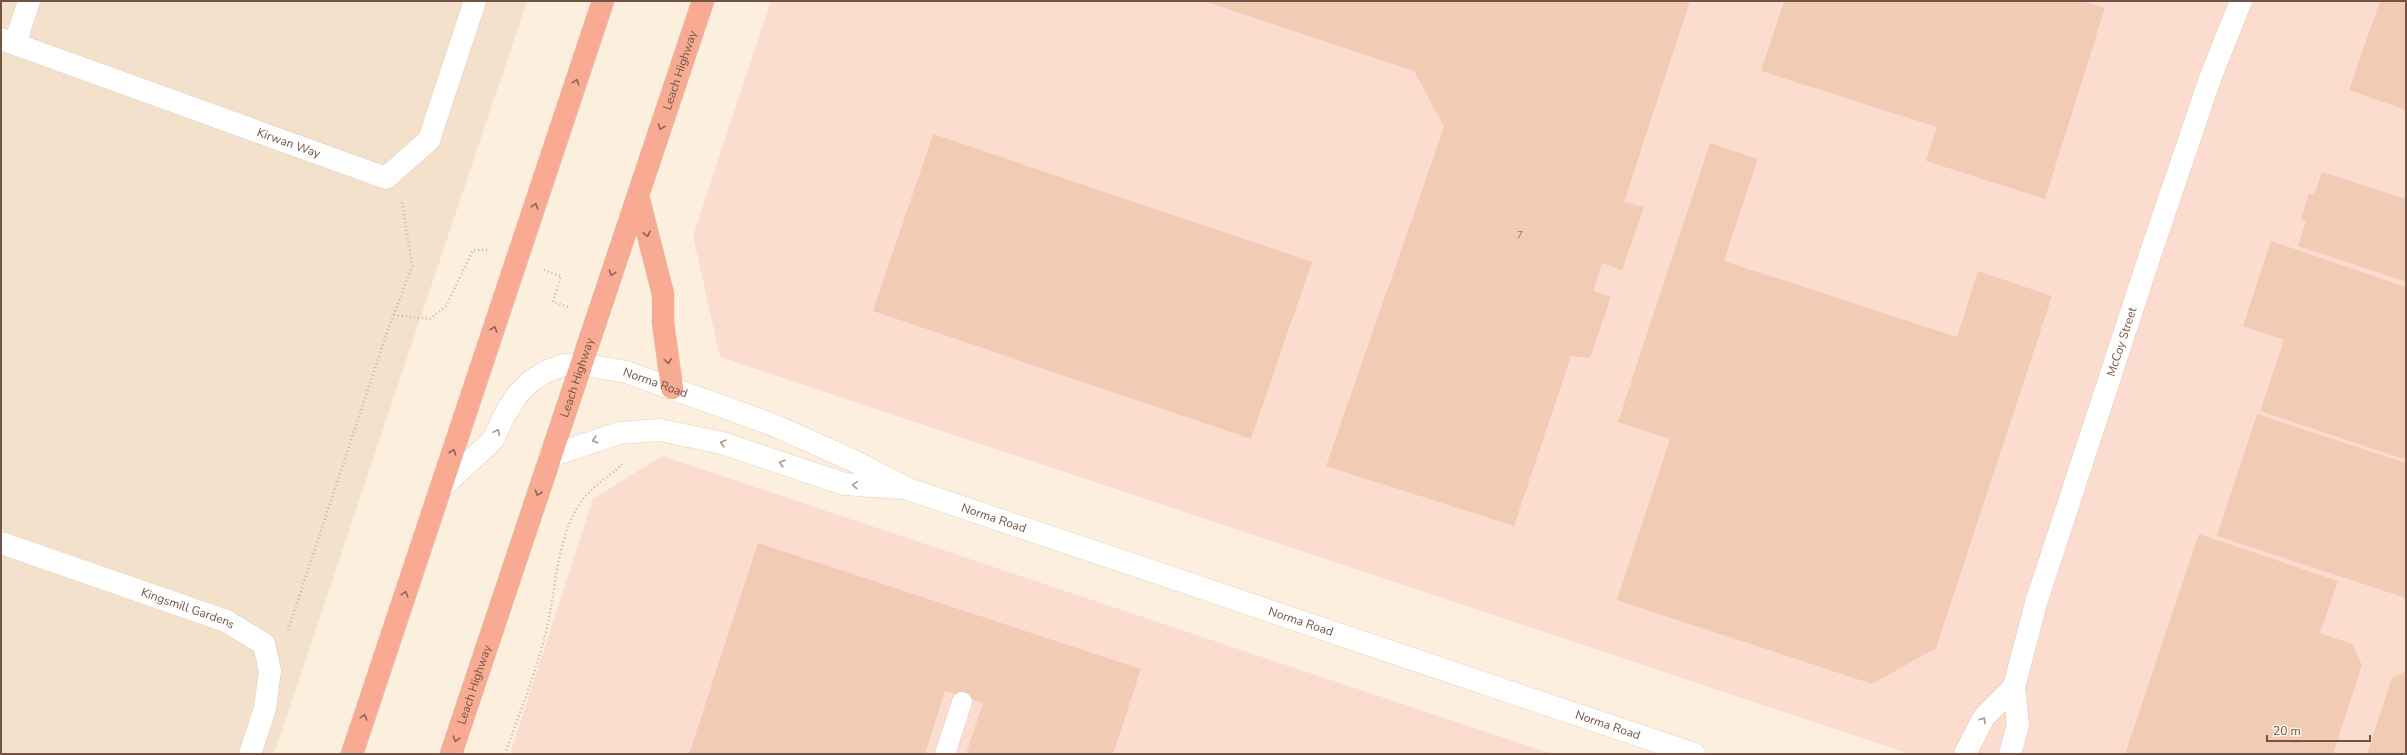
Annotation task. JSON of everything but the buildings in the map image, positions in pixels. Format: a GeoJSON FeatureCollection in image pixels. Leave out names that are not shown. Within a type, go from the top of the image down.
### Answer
{"type":"FeatureCollection","features":[{"type":"Feature","properties":{"kind":"highway"},"geometry":{"type":"LineString","coordinates":[[352,754],[603,1]]}},
{"type":"Feature","properties":{"kind":"highway","name":"Leach Highway"},"geometry":{"type":"LineString","coordinates":[[451,754],[580,364],[703,1]]}},
{"type":"Feature","properties":{"kind":"highway"},"geometry":{"type":"LineString","coordinates":[[638,196],[663,294],[663,323],[672,388]]}},
{"type":"Feature","properties":{"kind":"street"},"geometry":{"type":"LineString","coordinates":[[8,41],[29,1]]}},
{"type":"Feature","properties":{"kind":"street","name":"Kirwan Way"},"geometry":{"type":"LineString","coordinates":[[8,41],[386,178],[429,140],[474,1]]}},
{"type":"Feature","properties":{"kind":"street","name":"McCoy Street"},"geometry":{"type":"LineString","coordinates":[[2010,754],[2018,725],[2014,687],[2036,603],[2211,76],[2241,1]]}},
{"type":"Feature","properties":{"kind":"street","name":"Norma Road"},"geometry":{"type":"LineString","coordinates":[[440,489],[493,440],[504,416],[517,395],[531,381],[547,371],[564,365],[580,364],[626,372],[771,424],[852,460],[908,489],[1694,754]]}},
{"type":"Feature","properties":{"kind":"street","name":"Norma Road"},"geometry":{"type":"LineString","coordinates":[[550,456],[619,433],[660,430],[722,442],[844,484],[908,489]]}},
{"type":"Feature","properties":{"kind":"street","name":"Kingsmill Gardens"},"geometry":{"type":"LineString","coordinates":[[1,543],[226,621],[264,644]]}},
{"type":"Feature","properties":{"kind":"street"},"geometry":{"type":"LineString","coordinates":[[250,754],[265,708],[270,671],[264,644]]}},
{"type":"Feature","properties":{"kind":"street"},"geometry":{"type":"LineString","coordinates":[[1965,754],[1984,717],[2014,687]]}},
{"type":"Feature","properties":{"kind":"lane"},"geometry":{"type":"LineString","coordinates":[[945,754],[962,702]]}},
{"type":"Feature","properties":{"kind":"path"},"geometry":{"type":"LineString","coordinates":[[264,644],[284,642],[300,600],[394,315],[412,266],[404,209],[393,171]]}},
{"type":"Feature","properties":{"kind":"path"},"geometry":{"type":"LineString","coordinates":[[394,315],[430,319],[446,306],[473,250],[488,250]]}},
{"type":"Feature","properties":{"kind":"path"},"geometry":{"type":"LineString","coordinates":[[543,270],[561,276],[553,302],[569,307]]}},
{"type":"Feature","properties":{"kind":"path"},"geometry":{"type":"LineString","coordinates":[[505,754],[547,627],[557,563],[572,521],[587,495],[596,485],[622,465],[621,458]]}},
{"type":"Feature","properties":{"kind":"shaded area"},"geometry":{"type":"Polygon","coordinates":[[[1,1],[527,1],[274,754],[1,754],[1,1]]]}},
{"type":"Feature","properties":{"kind":"shaded area"},"geometry":{"type":"Polygon","coordinates":[[[771,1],[2406,1],[2406,754],[1910,754],[720,357],[693,236],[771,1]]]}},
{"type":"Feature","properties":{"kind":"shaded area"},"geometry":{"type":"Polygon","coordinates":[[[662,456],[1552,754],[510,754],[593,499],[662,456]]]}}]}
